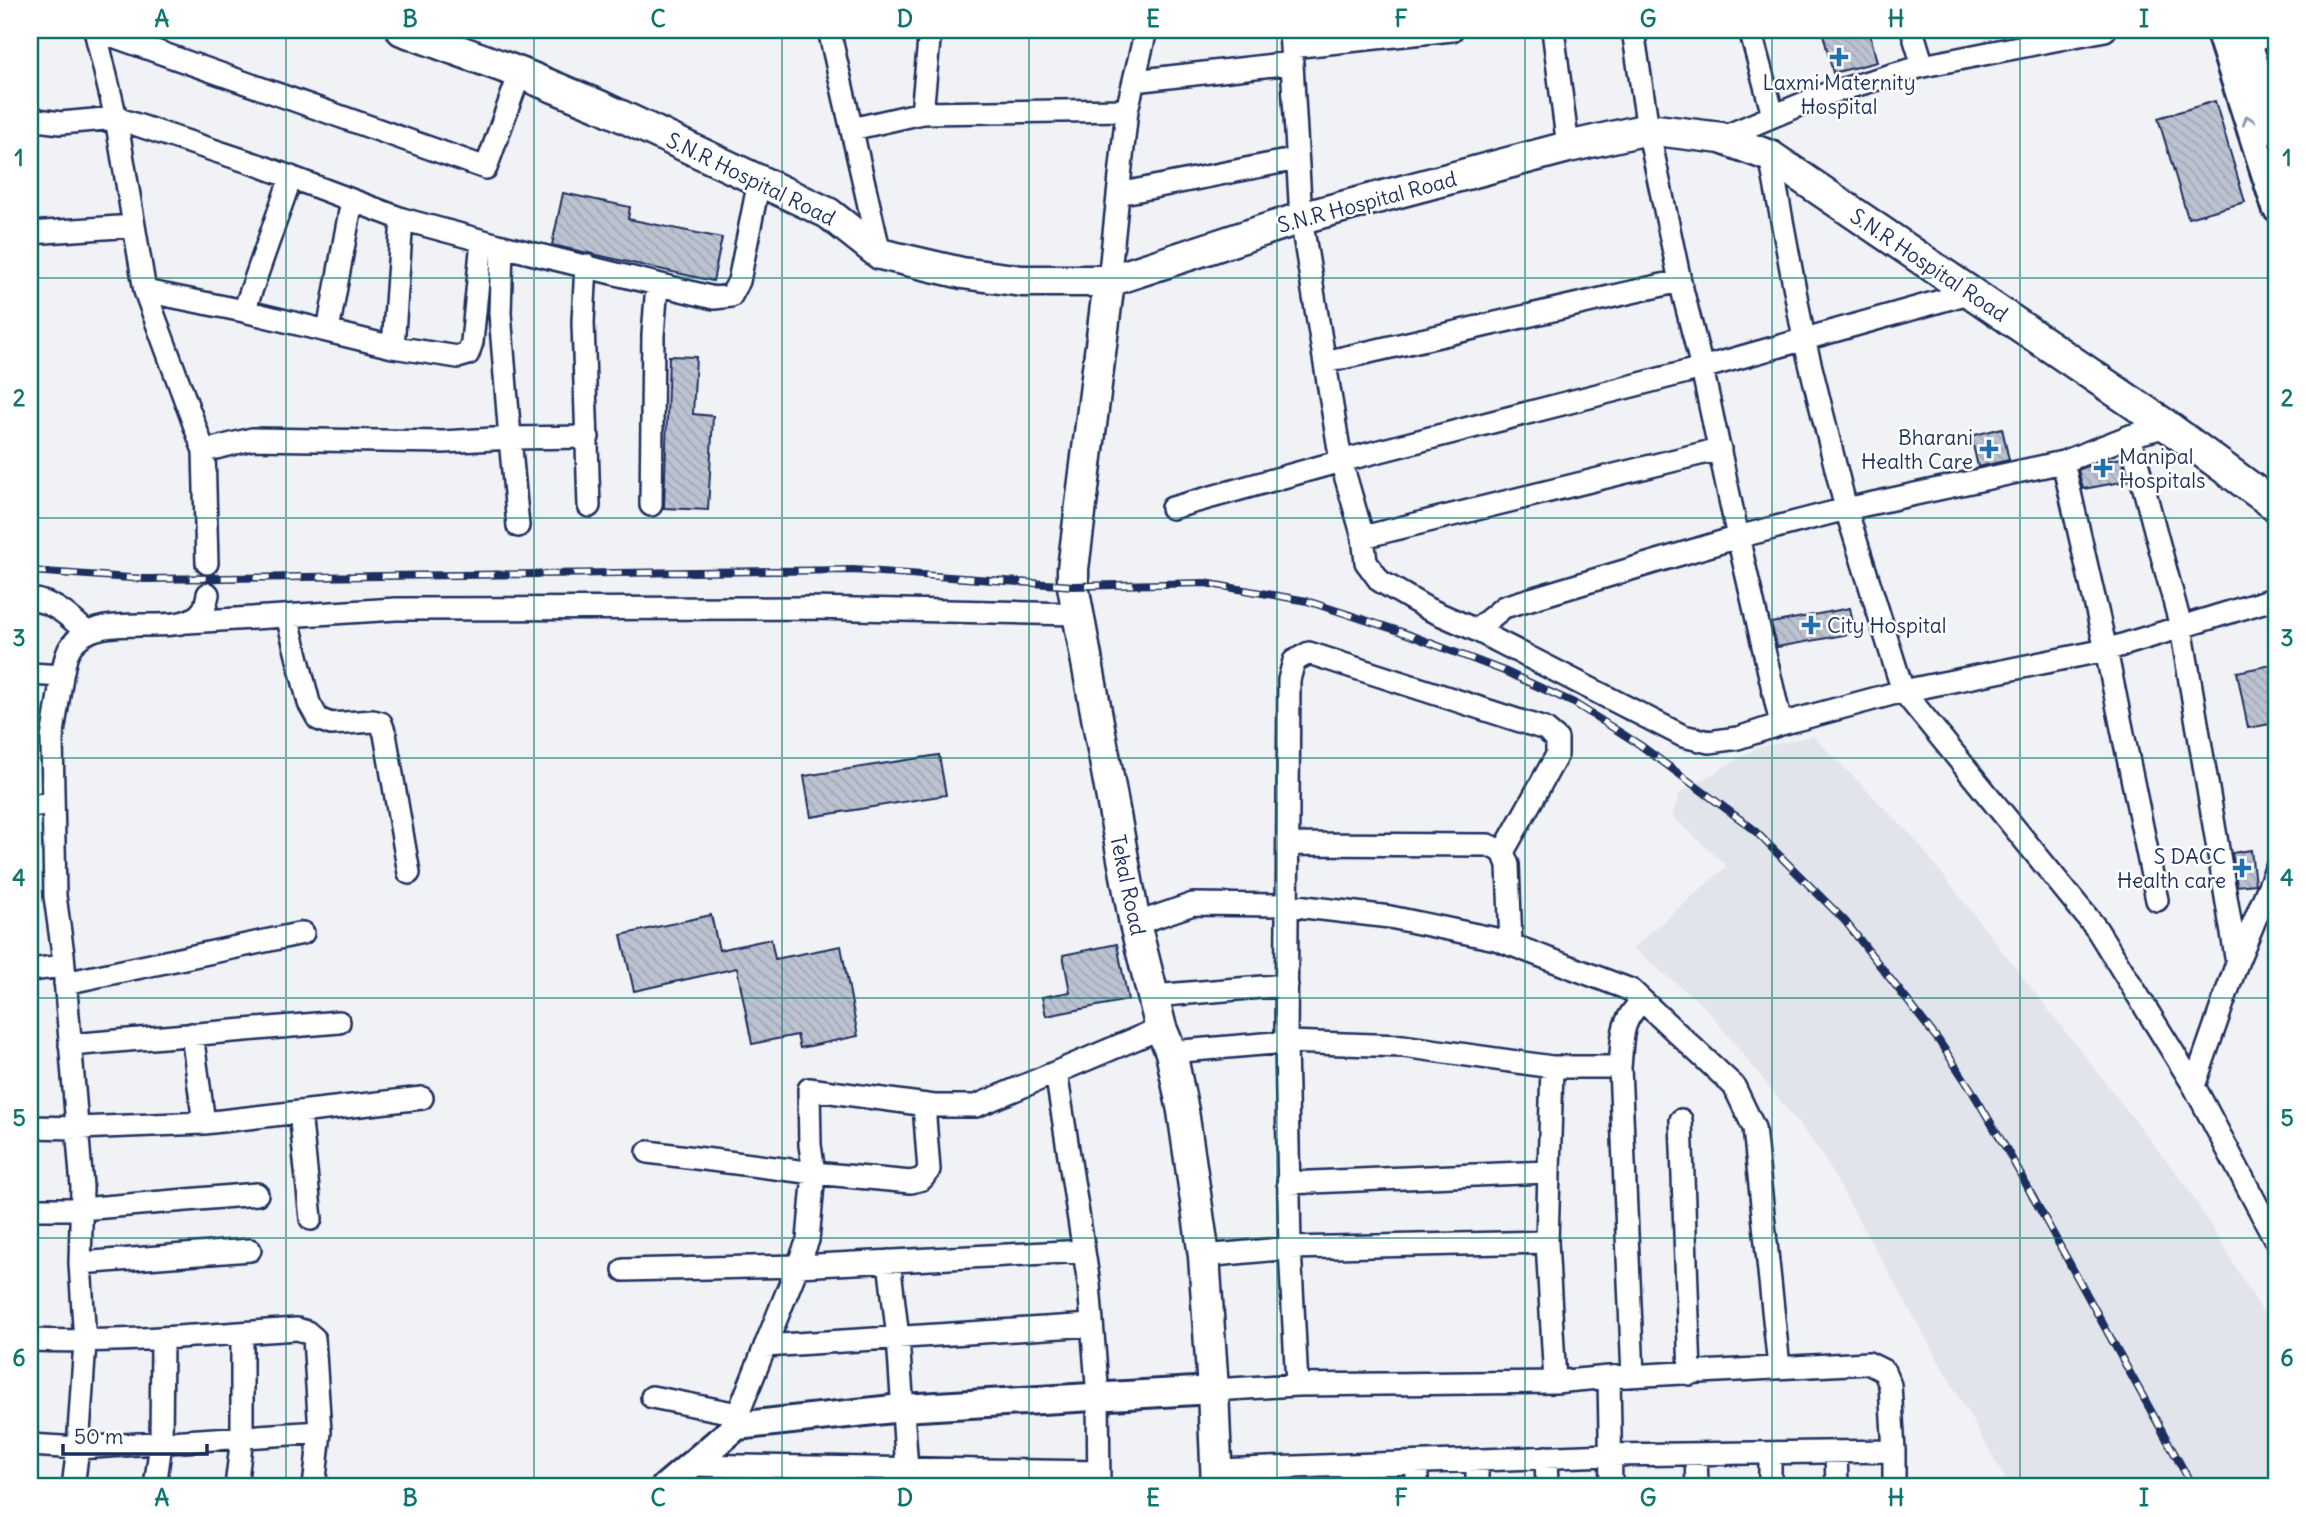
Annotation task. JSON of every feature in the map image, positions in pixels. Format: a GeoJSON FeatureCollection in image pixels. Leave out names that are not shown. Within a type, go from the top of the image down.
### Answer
{"type":"FeatureCollection","features":[{"type":"Feature","properties":{"kind":"main road","name":"S.N.R Hospital Road"},"geometry":{"type":"LineString","coordinates":[[402,30],[520,73],[602,107],[828,213],[880,254],[962,273],[1022,281],[1109,281],[1301,218],[1569,147],[1648,129],[1721,138],[1770,156],[2167,426],[2276,506]]}},
{"type":"Feature","properties":{"kind":"main road","name":"Tekal Road"},"geometry":{"type":"LineString","coordinates":[[1109,281],[1073,569],[1077,614],[1135,924],[1183,1111],[1204,1256],[1218,1479]]}},
{"type":"Feature","properties":{"kind":"street"},"geometry":{"type":"LineString","coordinates":[[95,30],[486,168],[520,73]]}},
{"type":"Feature","properties":{"kind":"street"},"geometry":{"type":"LineString","coordinates":[[95,30],[116,118],[145,291],[204,451],[207,564]]}},
{"type":"Feature","properties":{"kind":"street"},"geometry":{"type":"LineString","coordinates":[[829,30],[880,254]]}},
{"type":"Feature","properties":{"kind":"street"},"geometry":{"type":"LineString","coordinates":[[922,113],[930,30]]}},
{"type":"Feature","properties":{"kind":"street"},"geometry":{"type":"LineString","coordinates":[[1109,281],[1127,110],[1146,30]]}},
{"type":"Feature","properties":{"kind":"street"},"geometry":{"type":"LineString","coordinates":[[1134,81],[1291,47],[1452,30]]}},
{"type":"Feature","properties":{"kind":"street"},"geometry":{"type":"LineString","coordinates":[[1553,30],[1569,147]]}},
{"type":"Feature","properties":{"kind":"street"},"geometry":{"type":"LineString","coordinates":[[1633,30],[1648,129],[1680,281],[1782,724]]}},
{"type":"Feature","properties":{"kind":"street"},"geometry":{"type":"LineString","coordinates":[[1750,30],[1773,115]]}},
{"type":"Feature","properties":{"kind":"street"},"geometry":{"type":"LineString","coordinates":[[1912,30],[1923,66]]}},
{"type":"Feature","properties":{"kind":"street"},"geometry":{"type":"LineString","coordinates":[[1721,138],[1826,94],[2004,40],[2105,30]]}},
{"type":"Feature","properties":{"kind":"street"},"geometry":{"type":"LineString","coordinates":[[2219,30],[2276,208]]}},
{"type":"Feature","properties":{"kind":"street"},"geometry":{"type":"LineString","coordinates":[[2276,34],[2246,36],[2276,132]]}},
{"type":"Feature","properties":{"kind":"street"},"geometry":{"type":"LineString","coordinates":[[1291,47],[1301,218],[1341,461],[1363,537],[1366,562],[1380,581],[1428,609],[1476,630],[1683,736],[1709,741],[1738,738],[1903,691],[2106,650],[2276,598]]}},
{"type":"Feature","properties":{"kind":"street"},"geometry":{"type":"LineString","coordinates":[[852,130],[922,113],[1127,110]]}},
{"type":"Feature","properties":{"kind":"street"},"geometry":{"type":"LineString","coordinates":[[30,114],[37,120],[61,123],[116,118],[291,177],[402,219],[492,244],[714,298],[731,296],[739,281],[759,181]]}},
{"type":"Feature","properties":{"kind":"street"},"geometry":{"type":"LineString","coordinates":[[1770,156],[1804,339],[1846,509],[1903,691],[2095,928],[2194,1086],[2276,1241]]}},
{"type":"Feature","properties":{"kind":"street"},"geometry":{"type":"LineString","coordinates":[[1118,194],[1297,159]]}},
{"type":"Feature","properties":{"kind":"street"},"geometry":{"type":"LineString","coordinates":[[244,311],[291,177]]}},
{"type":"Feature","properties":{"kind":"street"},"geometry":{"type":"LineString","coordinates":[[328,331],[352,200]]}},
{"type":"Feature","properties":{"kind":"street"},"geometry":{"type":"LineString","coordinates":[[393,347],[402,219]]}},
{"type":"Feature","properties":{"kind":"street"},"geometry":{"type":"LineString","coordinates":[[30,233],[134,226]]}},
{"type":"Feature","properties":{"kind":"street"},"geometry":{"type":"LineString","coordinates":[[145,291],[244,311],[393,347],[458,357],[468,354],[492,244]]}},
{"type":"Feature","properties":{"kind":"street"},"geometry":{"type":"LineString","coordinates":[[492,244],[518,526]]}},
{"type":"Feature","properties":{"kind":"street"},"geometry":{"type":"LineString","coordinates":[[586,265],[583,322],[589,506]]}},
{"type":"Feature","properties":{"kind":"street"},"geometry":{"type":"LineString","coordinates":[[1325,362],[1680,281]]}},
{"type":"Feature","properties":{"kind":"street"},"geometry":{"type":"LineString","coordinates":[[651,505],[653,335],[657,285]]}},
{"type":"Feature","properties":{"kind":"street"},"geometry":{"type":"LineString","coordinates":[[1172,509],[1341,461],[1702,368],[1969,293]]}},
{"type":"Feature","properties":{"kind":"street"},"geometry":{"type":"LineString","coordinates":[[1476,630],[1504,607],[1738,537],[1846,509],[2063,462],[2130,436],[2167,426]]}},
{"type":"Feature","properties":{"kind":"street"},"geometry":{"type":"LineString","coordinates":[[204,451],[253,439],[443,442],[587,436]]}},
{"type":"Feature","properties":{"kind":"street"},"geometry":{"type":"LineString","coordinates":[[2130,436],[2181,627],[2237,963]]}},
{"type":"Feature","properties":{"kind":"street"},"geometry":{"type":"LineString","coordinates":[[1363,537],[1720,449]]}},
{"type":"Feature","properties":{"kind":"street"},"geometry":{"type":"LineString","coordinates":[[2063,462],[2106,650],[2157,900]]}},
{"type":"Feature","properties":{"kind":"street"},"geometry":{"type":"LineString","coordinates":[[188,622],[203,610],[208,594]]}},
{"type":"Feature","properties":{"kind":"street"},"geometry":{"type":"LineString","coordinates":[[30,599],[64,611],[86,632]]}},
{"type":"Feature","properties":{"kind":"street"},"geometry":{"type":"LineString","coordinates":[[73,1487],[79,1448],[85,1342],[80,1263],[82,1209],[71,1045],[55,896],[52,739],[62,676],[70,646],[86,632],[114,625],[396,610],[810,608],[1077,614]]}},
{"type":"Feature","properties":{"kind":"street"},"geometry":{"type":"LineString","coordinates":[[287,616],[309,703],[318,719],[331,724],[373,721],[381,723],[409,873]]}},
{"type":"Feature","properties":{"kind":"street"},"geometry":{"type":"LineString","coordinates":[[1297,1385],[1290,1248],[1286,1042],[1289,680],[1294,661],[1308,653],[1545,730],[1558,739],[1557,755],[1503,852]]}},
{"type":"Feature","properties":{"kind":"street"},"geometry":{"type":"LineString","coordinates":[[30,674],[62,676]]}},
{"type":"Feature","properties":{"kind":"street"},"geometry":{"type":"LineString","coordinates":[[30,806],[53,803]]}},
{"type":"Feature","properties":{"kind":"street"},"geometry":{"type":"LineString","coordinates":[[1289,844],[1488,845],[1503,852],[1508,865],[1511,945]]}},
{"type":"Feature","properties":{"kind":"street"},"geometry":{"type":"LineString","coordinates":[[2194,1086],[2237,963],[2276,869]]}},
{"type":"Feature","properties":{"kind":"street"},"geometry":{"type":"LineString","coordinates":[[1135,924],[1193,904],[1288,905],[1390,917],[1496,939],[1630,990],[1734,1086],[1754,1128],[1779,1367]]}},
{"type":"Feature","properties":{"kind":"street"},"geometry":{"type":"LineString","coordinates":[[30,970],[64,975],[303,933]]}},
{"type":"Feature","properties":{"kind":"street"},"geometry":{"type":"LineString","coordinates":[[1153,996],[1287,985]]}},
{"type":"Feature","properties":{"kind":"street"},"geometry":{"type":"LineString","coordinates":[[1633,1376],[1620,1067],[1623,1032],[1629,1013],[1642,1001]]}},
{"type":"Feature","properties":{"kind":"street"},"geometry":{"type":"LineString","coordinates":[[71,1045],[339,1022]]}},
{"type":"Feature","properties":{"kind":"street"},"geometry":{"type":"LineString","coordinates":[[192,1034],[204,1123]]}},
{"type":"Feature","properties":{"kind":"street"},"geometry":{"type":"LineString","coordinates":[[664,1487],[737,1420],[808,1240],[814,1173],[810,1145],[809,1089],[924,1105],[976,1106],[1056,1072],[1166,1040],[1403,1046],[1552,1067],[1620,1067]]}},
{"type":"Feature","properties":{"kind":"street"},"geometry":{"type":"LineString","coordinates":[[1552,1067],[1548,1242],[1555,1382]]}},
{"type":"Feature","properties":{"kind":"street"},"geometry":{"type":"LineString","coordinates":[[689,1465],[906,1479],[1099,1480],[1098,1397],[1092,1325],[1084,1251],[1056,1072]]}},
{"type":"Feature","properties":{"kind":"street"},"geometry":{"type":"LineString","coordinates":[[30,1126],[78,1128],[204,1123],[422,1098]]}},
{"type":"Feature","properties":{"kind":"street"},"geometry":{"type":"LineString","coordinates":[[648,1152],[911,1182],[922,1179],[929,1170],[924,1105]]}},
{"type":"Feature","properties":{"kind":"street"},"geometry":{"type":"LineString","coordinates":[[300,1112],[311,1219]]}},
{"type":"Feature","properties":{"kind":"street"},"geometry":{"type":"LineString","coordinates":[[1681,1120],[1690,1374]]}},
{"type":"Feature","properties":{"kind":"street"},"geometry":{"type":"LineString","coordinates":[[1289,1183],[1548,1172]]}},
{"type":"Feature","properties":{"kind":"street"},"geometry":{"type":"LineString","coordinates":[[30,1209],[82,1209],[257,1194]]}},
{"type":"Feature","properties":{"kind":"street"},"geometry":{"type":"LineString","coordinates":[[1204,1256],[1290,1248],[1548,1242]]}},
{"type":"Feature","properties":{"kind":"street"},"geometry":{"type":"LineString","coordinates":[[80,1263],[250,1250]]}},
{"type":"Feature","properties":{"kind":"street"},"geometry":{"type":"LineString","coordinates":[[624,1270],[798,1266],[1084,1251]]}},
{"type":"Feature","properties":{"kind":"street"},"geometry":{"type":"LineString","coordinates":[[889,1261],[898,1338],[906,1479]]}},
{"type":"Feature","properties":{"kind":"street"},"geometry":{"type":"LineString","coordinates":[[765,1346],[1092,1325]]}},
{"type":"Feature","properties":{"kind":"street"},"geometry":{"type":"LineString","coordinates":[[30,1340],[162,1340],[297,1329],[307,1332],[314,1338],[320,1432],[314,1487]]}},
{"type":"Feature","properties":{"kind":"street"},"geometry":{"type":"LineString","coordinates":[[236,1487],[242,1437],[242,1333]]}},
{"type":"Feature","properties":{"kind":"street"},"geometry":{"type":"LineString","coordinates":[[155,1487],[160,1443],[162,1340]]}},
{"type":"Feature","properties":{"kind":"street"},"geometry":{"type":"LineString","coordinates":[[652,1397],[737,1420],[1297,1385],[1555,1382],[1868,1363],[1884,1371],[1890,1385],[1894,1487]]}},
{"type":"Feature","properties":{"kind":"street"},"geometry":{"type":"LineString","coordinates":[[1609,1377],[1611,1487]]}},
{"type":"Feature","properties":{"kind":"street"},"geometry":{"type":"LineString","coordinates":[[30,1445],[79,1448],[320,1432]]}},
{"type":"Feature","properties":{"kind":"street"},"geometry":{"type":"LineString","coordinates":[[1218,1479],[1352,1465],[1417,1462],[1610,1455],[1894,1451]]}},
{"type":"Feature","properties":{"kind":"street"},"geometry":{"type":"LineString","coordinates":[[1836,1452],[1837,1487]]}},
{"type":"Feature","properties":{"kind":"street"},"geometry":{"type":"LineString","coordinates":[[1696,1454],[1697,1487]]}},
{"type":"Feature","properties":{"kind":"street"},"geometry":{"type":"LineString","coordinates":[[1770,1454],[1770,1487]]}},
{"type":"Feature","properties":{"kind":"street"},"geometry":{"type":"LineString","coordinates":[[1546,1457],[1547,1487]]}},
{"type":"Feature","properties":{"kind":"street"},"geometry":{"type":"LineString","coordinates":[[1477,1460],[1477,1487]]}},
{"type":"Feature","properties":{"kind":"street"},"geometry":{"type":"LineString","coordinates":[[1417,1462],[1418,1487]]}},
{"type":"Feature","properties":{"kind":"street"},"geometry":{"type":"LineString","coordinates":[[1352,1465],[1353,1487]]}},
{"type":"Feature","properties":{"kind":"shaded area"},"geometry":{"type":"Polygon","coordinates":[[[1813,736],[1913,837],[2187,1187],[2276,1334],[2276,1487],[2010,1487],[1820,1151],[1707,1009],[1633,948],[1727,866],[1672,816],[1679,794],[1756,748],[1813,736]]]}},
{"type":"Feature","properties":{"kind":"building"},"geometry":{"type":"Polygon","coordinates":[[[1839,30],[1869,30],[1877,62],[1833,73],[1823,34],[1839,30]]]}},
{"type":"Feature","properties":{"kind":"building"},"geometry":{"type":"Polygon","coordinates":[[[2215,101],[2245,202],[2188,218],[2158,118],[2215,101]]]}},
{"type":"Feature","properties":{"kind":"building"},"geometry":{"type":"Polygon","coordinates":[[[563,193],[630,207],[628,219],[722,238],[713,281],[552,245],[563,193]]]}},
{"type":"Feature","properties":{"kind":"building"},"geometry":{"type":"Polygon","coordinates":[[[669,356],[696,357],[693,414],[713,416],[708,510],[664,508],[669,356]]]}},
{"type":"Feature","properties":{"kind":"building"},"geometry":{"type":"Polygon","coordinates":[[[2002,428],[2009,460],[1978,467],[1971,436],[2002,428]]]}},
{"type":"Feature","properties":{"kind":"building"},"geometry":{"type":"Polygon","coordinates":[[[2122,458],[2127,481],[2083,489],[2078,470],[2098,462],[2122,458]]]}},
{"type":"Feature","properties":{"kind":"building"},"geometry":{"type":"Polygon","coordinates":[[[1850,608],[1855,633],[1777,647],[1771,623],[1850,608]]]}},
{"type":"Feature","properties":{"kind":"building"},"geometry":{"type":"Polygon","coordinates":[[[2276,664],[2276,723],[2248,728],[2237,672],[2276,664]]]}},
{"type":"Feature","properties":{"kind":"building"},"geometry":{"type":"Polygon","coordinates":[[[939,755],[946,795],[811,817],[804,776],[939,755]]]}},
{"type":"Feature","properties":{"kind":"building"},"geometry":{"type":"Polygon","coordinates":[[[2251,850],[2255,884],[2237,886],[2232,853],[2251,850]]]}},
{"type":"Feature","properties":{"kind":"building"},"geometry":{"type":"Polygon","coordinates":[[[711,915],[719,950],[771,939],[775,959],[841,946],[858,1036],[800,1048],[797,1035],[752,1044],[737,968],[634,991],[621,935],[711,915]]]}},
{"type":"Feature","properties":{"kind":"building"},"geometry":{"type":"Polygon","coordinates":[[[1117,944],[1128,1000],[1046,1016],[1042,997],[1070,992],[1063,955],[1117,944]]]}},
{"type":"Feature","properties":{"kind":"tunnel"},"geometry":{"type":"LineString","coordinates":[[207,563],[208,594]]}},
{"type":"Feature","properties":{"kind":"railway"},"geometry":{"type":"LineString","coordinates":[[30,571],[145,579],[853,570],[1073,586],[1205,583],[1307,601],[1399,631],[1504,671],[1574,703],[1640,745],[1752,828],[1845,921],[1939,1041],[1972,1091],[2193,1487]]}},
{"type":"Feature","properties":{"kind":"place","name":"Laxmi Maternity Hospital"},"geometry":{"type":"Point","coordinates":[1839,57]}},
{"type":"Feature","properties":{"kind":"place","name":"Bharani Health Care"},"geometry":{"type":"Point","coordinates":[1989,449]}},
{"type":"Feature","properties":{"kind":"place","name":"Manipal Hospitals"},"geometry":{"type":"Point","coordinates":[2103,468]}},
{"type":"Feature","properties":{"kind":"place","name":"City Hospital"},"geometry":{"type":"Point","coordinates":[1811,625]}},
{"type":"Feature","properties":{"kind":"place","name":"S DACC Health care"},"geometry":{"type":"Point","coordinates":[2242,868]}}]}
